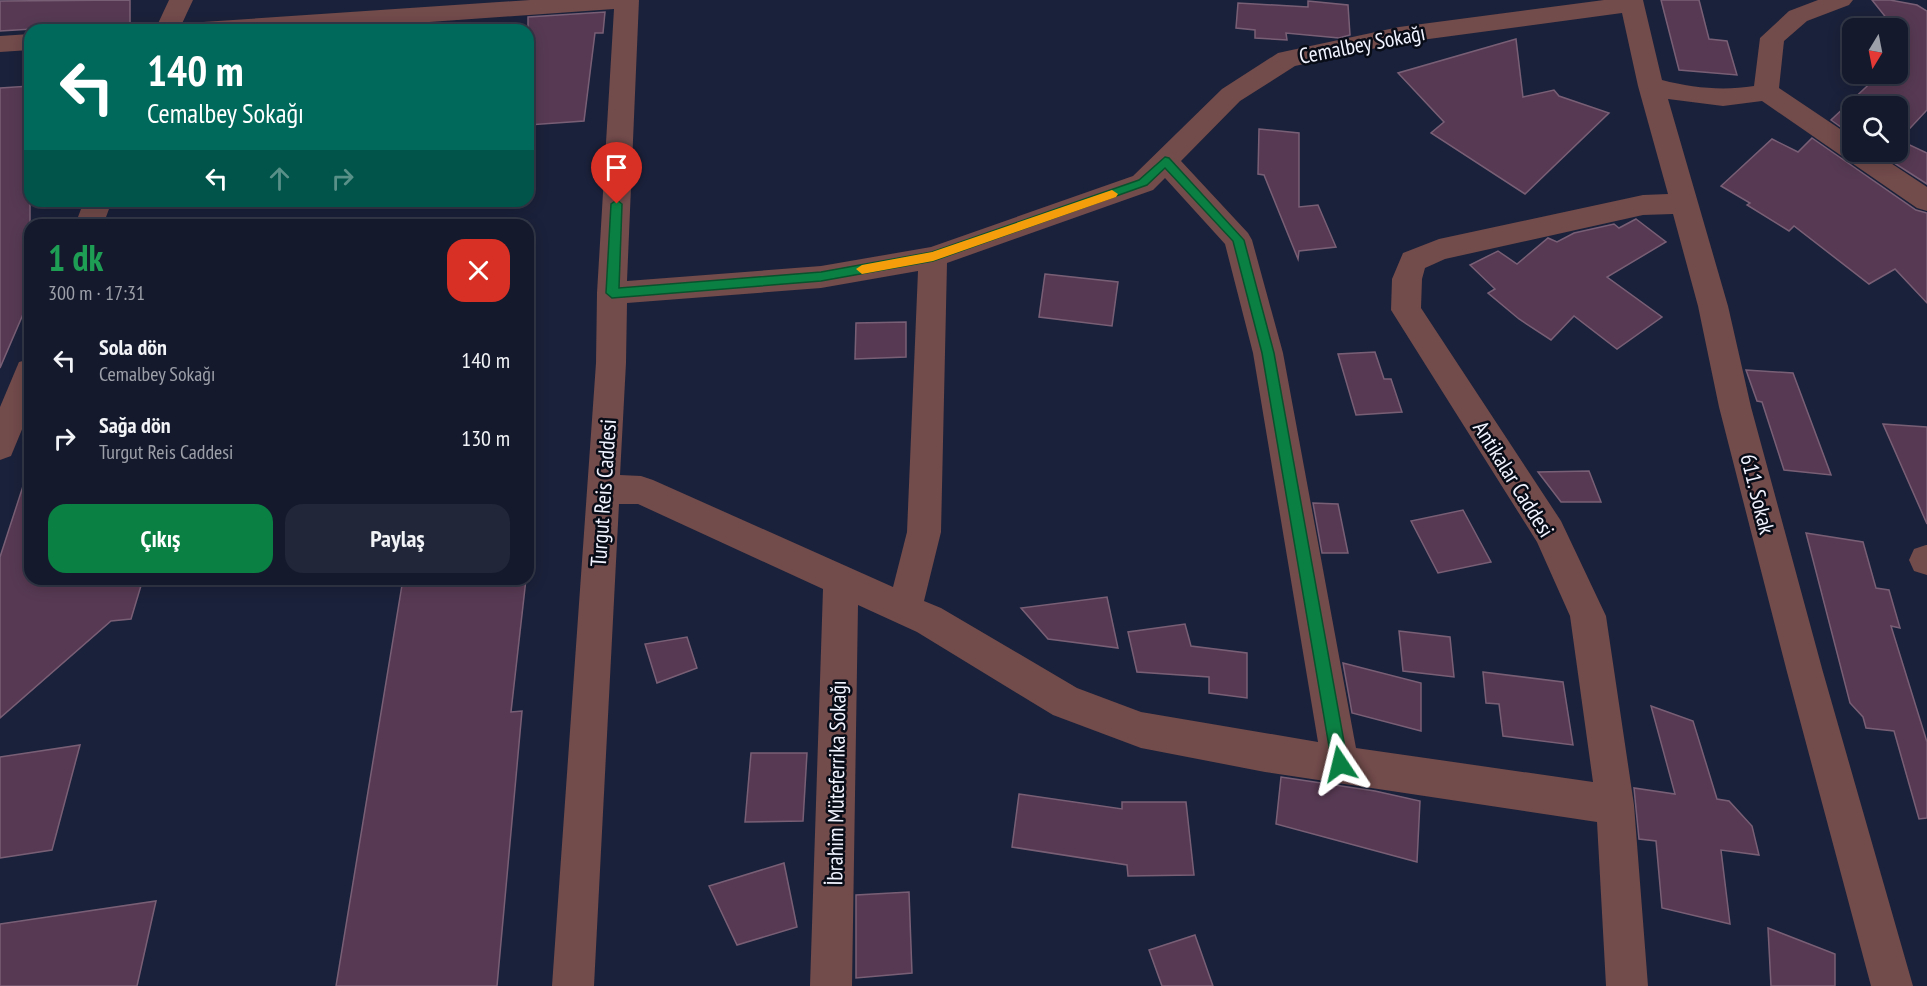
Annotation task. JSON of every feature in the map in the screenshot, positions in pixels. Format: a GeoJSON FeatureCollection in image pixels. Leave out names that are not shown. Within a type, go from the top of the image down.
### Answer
{"type":"FeatureCollection","features":[{"type":"Feature","properties":{"kind":"street"},"geometry":{"type":"LineString","coordinates":[[170,24],[181,0]]}},
{"type":"Feature","properties":{"kind":"street"},"geometry":{"type":"LineString","coordinates":[[1766,91],[1772,38],[1798,16],[1841,0]]}},
{"type":"Feature","properties":{"kind":"street"},"geometry":{"type":"LineString","coordinates":[[291,24],[627,1]]}},
{"type":"Feature","properties":{"kind":"street","name":"Turgut Reis Caddesi"},"geometry":{"type":"LineString","coordinates":[[573,986],[611,363],[612,293],[627,1]]}},
{"type":"Feature","properties":{"kind":"street","name":"Cemalbey Sokağı"},"geometry":{"type":"LineString","coordinates":[[612,293],[821,277],[933,257],[1143,183],[1231,95],[1287,59],[1399,35],[1631,2]]}},
{"type":"Feature","properties":{"kind":"street","name":"611. Sokak"},"geometry":{"type":"LineString","coordinates":[[1631,2],[1651,86],[1713,306],[1735,406],[1802,661],[1892,986]]}},
{"type":"Feature","properties":{"kind":"street"},"geometry":{"type":"LineString","coordinates":[[0,44],[24,42]]}},
{"type":"Feature","properties":{"kind":"street"},"geometry":{"type":"LineString","coordinates":[[1651,86],[1677,93],[1732,96],[1747,96],[1766,91],[1842,143]]}},
{"type":"Feature","properties":{"kind":"street"},"geometry":{"type":"LineString","coordinates":[[1165,161],[1238,240],[1268,353],[1340,764]]}},
{"type":"Feature","properties":{"kind":"street"},"geometry":{"type":"LineString","coordinates":[[1870,162],[1927,201]]}},
{"type":"Feature","properties":{"kind":"street","name":"Antikalar Caddesi"},"geometry":{"type":"LineString","coordinates":[[1627,986],[1615,805],[1588,616],[1550,532],[1406,310],[1407,279],[1413,261],[1439,250],[1548,228],[1643,205],[1684,204]]}},
{"type":"Feature","properties":{"kind":"street"},"geometry":{"type":"LineString","coordinates":[[905,608],[924,532],[933,257]]}},
{"type":"Feature","properties":{"kind":"street"},"geometry":{"type":"LineString","coordinates":[[0,446],[24,386]]}},
{"type":"Feature","properties":{"kind":"street"},"geometry":{"type":"LineString","coordinates":[[604,489],[641,490],[905,608],[1066,702],[1141,730],[1266,753],[1615,805]]}},
{"type":"Feature","properties":{"kind":"street","name":"İbrahim Müteferrika Sokağı"},"geometry":{"type":"LineString","coordinates":[[831,986],[841,580]]}},
{"type":"Feature","properties":{"kind":"building"},"geometry":{"type":"Polygon","coordinates":[[[130,0],[130,23],[24,24],[24,30],[0,31],[0,1],[130,0]]]}},
{"type":"Feature","properties":{"kind":"building"},"geometry":{"type":"Polygon","coordinates":[[[1661,0],[1699,0],[1709,39],[1727,41],[1737,75],[1679,70],[1661,0]]]}},
{"type":"Feature","properties":{"kind":"building"},"geometry":{"type":"Polygon","coordinates":[[[1872,0],[1890,0],[1917,5],[1927,11],[1927,110],[1908,130],[1908,96],[1857,96],[1869,84],[1908,84],[1908,18],[1886,18],[1872,0]]]}},
{"type":"Feature","properties":{"kind":"building"},"geometry":{"type":"Polygon","coordinates":[[[1308,1],[1348,5],[1350,35],[1339,38],[1286,33],[1287,40],[1255,38],[1255,30],[1236,28],[1238,3],[1308,7],[1308,1]]]}},
{"type":"Feature","properties":{"kind":"building"},"geometry":{"type":"Polygon","coordinates":[[[605,12],[603,33],[595,33],[584,121],[534,125],[534,24],[528,24],[528,17],[605,12]]]}},
{"type":"Feature","properties":{"kind":"building"},"geometry":{"type":"Polygon","coordinates":[[[1516,39],[1523,97],[1554,90],[1559,96],[1609,113],[1525,194],[1431,133],[1444,122],[1398,73],[1516,39]]]}},
{"type":"Feature","properties":{"kind":"building"},"geometry":{"type":"Polygon","coordinates":[[[24,86],[24,207],[30,207],[30,219],[24,219],[24,312],[0,368],[0,88],[24,86]]]}},
{"type":"Feature","properties":{"kind":"building"},"geometry":{"type":"Polygon","coordinates":[[[1842,110],[1842,128],[1831,120],[1842,110]]]}},
{"type":"Feature","properties":{"kind":"building"},"geometry":{"type":"Polygon","coordinates":[[[1259,129],[1299,133],[1299,207],[1318,205],[1336,247],[1299,251],[1298,259],[1264,175],[1258,174],[1259,129]]]}},
{"type":"Feature","properties":{"kind":"building"},"geometry":{"type":"Polygon","coordinates":[[[1812,138],[1842,159],[1842,162],[1847,162],[1916,210],[1927,213],[1927,303],[1895,269],[1869,284],[1794,226],[1789,231],[1747,205],[1750,203],[1721,186],[1772,139],[1798,152],[1812,138]]]}},
{"type":"Feature","properties":{"kind":"building"},"geometry":{"type":"Polygon","coordinates":[[[1908,144],[1927,153],[1927,184],[1893,162],[1908,162],[1908,144]]]}},
{"type":"Feature","properties":{"kind":"building"},"geometry":{"type":"Polygon","coordinates":[[[1636,219],[1666,242],[1607,277],[1662,317],[1617,349],[1574,316],[1551,340],[1519,319],[1488,293],[1495,289],[1470,265],[1498,251],[1517,264],[1548,238],[1557,242],[1574,233],[1614,224],[1619,228],[1636,219]]]}},
{"type":"Feature","properties":{"kind":"building"},"geometry":{"type":"Polygon","coordinates":[[[1045,274],[1118,282],[1112,326],[1039,317],[1045,274]]]}},
{"type":"Feature","properties":{"kind":"building"},"geometry":{"type":"Polygon","coordinates":[[[906,322],[906,357],[855,359],[856,323],[906,322]]]}},
{"type":"Feature","properties":{"kind":"building"},"geometry":{"type":"Polygon","coordinates":[[[1375,352],[1384,379],[1391,379],[1402,412],[1356,415],[1338,354],[1375,352]]]}},
{"type":"Feature","properties":{"kind":"building"},"geometry":{"type":"Polygon","coordinates":[[[1746,370],[1793,373],[1831,475],[1784,470],[1762,402],[1757,401],[1746,370]]]}},
{"type":"Feature","properties":{"kind":"building"},"geometry":{"type":"Polygon","coordinates":[[[1883,424],[1927,427],[1927,524],[1883,424]]]}},
{"type":"Feature","properties":{"kind":"building"},"geometry":{"type":"Polygon","coordinates":[[[1589,471],[1601,502],[1561,502],[1538,472],[1589,471]]]}},
{"type":"Feature","properties":{"kind":"building"},"geometry":{"type":"Polygon","coordinates":[[[24,483],[24,585],[141,585],[131,619],[111,621],[0,718],[0,557],[24,483]]]}},
{"type":"Feature","properties":{"kind":"building"},"geometry":{"type":"Polygon","coordinates":[[[1313,503],[1338,504],[1348,553],[1322,553],[1313,503]]]}},
{"type":"Feature","properties":{"kind":"building"},"geometry":{"type":"Polygon","coordinates":[[[1463,510],[1491,562],[1438,573],[1411,521],[1463,510]]]}},
{"type":"Feature","properties":{"kind":"building"},"geometry":{"type":"Polygon","coordinates":[[[1806,533],[1863,542],[1876,588],[1889,590],[1900,628],[1891,626],[1927,742],[1927,818],[1919,819],[1894,731],[1866,728],[1863,717],[1850,703],[1806,533]]]}},
{"type":"Feature","properties":{"kind":"building"},"geometry":{"type":"Polygon","coordinates":[[[402,585],[525,585],[511,712],[522,711],[497,986],[336,986],[402,585]]]}},
{"type":"Feature","properties":{"kind":"building"},"geometry":{"type":"Polygon","coordinates":[[[1107,597],[1118,648],[1048,639],[1021,608],[1107,597]]]}},
{"type":"Feature","properties":{"kind":"building"},"geometry":{"type":"Polygon","coordinates":[[[1185,624],[1191,646],[1247,653],[1247,698],[1209,693],[1209,677],[1137,672],[1128,632],[1185,624]]]}},
{"type":"Feature","properties":{"kind":"building"},"geometry":{"type":"Polygon","coordinates":[[[1399,631],[1450,637],[1454,677],[1403,671],[1399,631]]]}},
{"type":"Feature","properties":{"kind":"building"},"geometry":{"type":"Polygon","coordinates":[[[687,637],[697,668],[657,683],[645,644],[687,637]]]}},
{"type":"Feature","properties":{"kind":"building"},"geometry":{"type":"Polygon","coordinates":[[[1343,663],[1421,683],[1421,731],[1352,713],[1343,663]]]}},
{"type":"Feature","properties":{"kind":"building"},"geometry":{"type":"Polygon","coordinates":[[[1483,672],[1563,682],[1573,745],[1503,736],[1499,704],[1486,703],[1483,672]]]}},
{"type":"Feature","properties":{"kind":"building"},"geometry":{"type":"Polygon","coordinates":[[[1651,706],[1693,721],[1717,799],[1729,801],[1752,826],[1759,855],[1721,850],[1730,924],[1662,908],[1656,841],[1639,839],[1634,788],[1675,794],[1651,706]]]}},
{"type":"Feature","properties":{"kind":"building"},"geometry":{"type":"Polygon","coordinates":[[[80,745],[52,850],[0,858],[0,757],[80,745]]]}},
{"type":"Feature","properties":{"kind":"building"},"geometry":{"type":"Polygon","coordinates":[[[751,753],[807,753],[803,821],[745,822],[751,753]]]}},
{"type":"Feature","properties":{"kind":"building"},"geometry":{"type":"Polygon","coordinates":[[[1281,777],[1375,791],[1420,801],[1417,862],[1276,824],[1281,777]]]}},
{"type":"Feature","properties":{"kind":"building"},"geometry":{"type":"Polygon","coordinates":[[[1019,794],[1122,809],[1122,802],[1186,802],[1194,875],[1128,876],[1127,865],[1012,847],[1019,794]]]}},
{"type":"Feature","properties":{"kind":"building"},"geometry":{"type":"Polygon","coordinates":[[[784,863],[797,927],[737,945],[709,886],[784,863]]]}},
{"type":"Feature","properties":{"kind":"building"},"geometry":{"type":"Polygon","coordinates":[[[909,892],[912,973],[856,978],[856,895],[909,892]]]}},
{"type":"Feature","properties":{"kind":"building"},"geometry":{"type":"Polygon","coordinates":[[[156,901],[137,986],[0,986],[0,924],[156,901]]]}},
{"type":"Feature","properties":{"kind":"building"},"geometry":{"type":"Polygon","coordinates":[[[1768,928],[1835,954],[1835,986],[1771,986],[1768,928]]]}},
{"type":"Feature","properties":{"kind":"building"},"geometry":{"type":"Polygon","coordinates":[[[1195,935],[1213,986],[1162,986],[1149,950],[1195,935]]]}},
{"type":"Feature","properties":{"kind":"slow traffic"},"geometry":{"type":"LineString","coordinates":[[862,269],[933,257],[1112,194]]}},
{"type":"Feature","properties":{"kind":"route"},"geometry":{"type":"LineString","coordinates":[[617,204],[612,293],[821,277],[933,257],[1143,183],[1165,161],[1238,240],[1268,353],[1340,764]]}}]}
